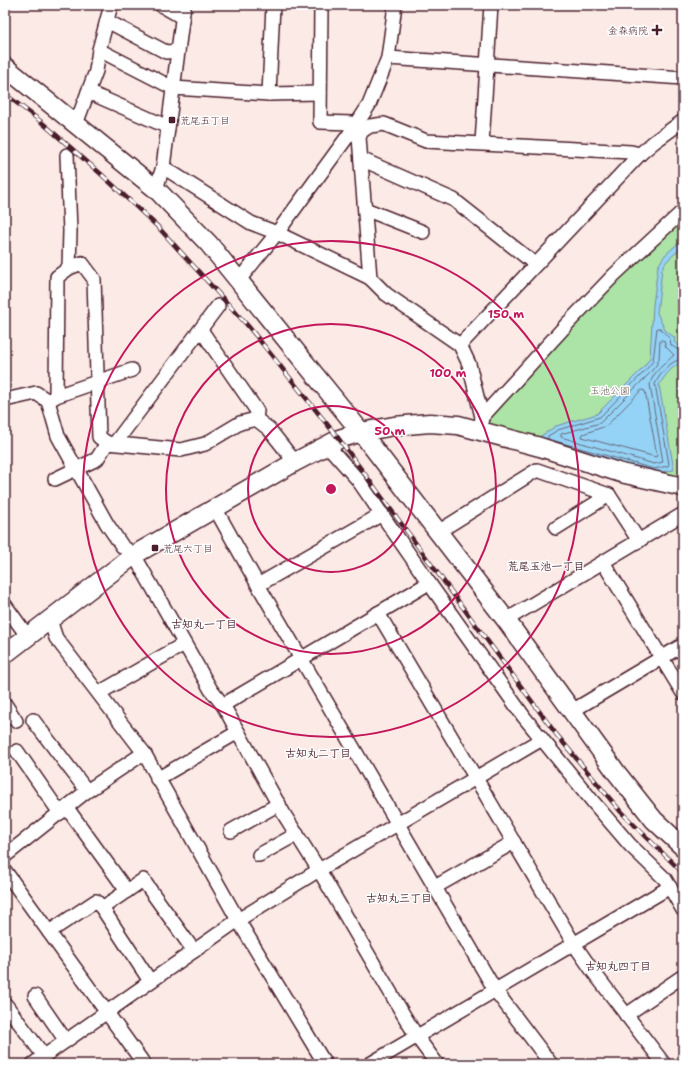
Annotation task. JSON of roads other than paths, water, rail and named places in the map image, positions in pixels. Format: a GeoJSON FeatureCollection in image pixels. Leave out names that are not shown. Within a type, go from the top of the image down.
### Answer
{"type":"FeatureCollection","features":[{"type":"Feature","properties":{"kind":"street"},"geometry":{"type":"LineString","coordinates":[[76,124],[96,71],[99,50],[111,5]]}},
{"type":"Feature","properties":{"kind":"street"},"geometry":{"type":"LineString","coordinates":[[156,189],[162,167],[183,11],[161,5]]}},
{"type":"Feature","properties":{"kind":"street"},"geometry":{"type":"LineString","coordinates":[[269,94],[273,5]]}},
{"type":"Feature","properties":{"kind":"street"},"geometry":{"type":"LineString","coordinates":[[321,5],[320,122],[352,122],[359,128],[370,278]]}},
{"type":"Feature","properties":{"kind":"street"},"geometry":{"type":"LineString","coordinates":[[239,280],[359,128],[388,58],[395,5]]}},
{"type":"Feature","properties":{"kind":"street"},"geometry":{"type":"LineString","coordinates":[[482,143],[491,5]]}},
{"type":"Feature","properties":{"kind":"street"},"geometry":{"type":"LineString","coordinates":[[107,21],[166,52],[178,51]]}},
{"type":"Feature","properties":{"kind":"street"},"geometry":{"type":"LineString","coordinates":[[99,50],[173,88],[269,94],[320,93]]}},
{"type":"Feature","properties":{"kind":"street"},"geometry":{"type":"LineString","coordinates":[[388,58],[683,78]]}},
{"type":"Feature","properties":{"kind":"street"},"geometry":{"type":"LineString","coordinates":[[5,67],[156,189],[209,244],[360,432],[506,620],[616,772],[654,820],[683,847]]}},
{"type":"Feature","properties":{"kind":"street"},"geometry":{"type":"LineString","coordinates":[[88,92],[168,127]]}},
{"type":"Feature","properties":{"kind":"street"},"geometry":{"type":"LineString","coordinates":[[460,345],[640,154],[683,121]]}},
{"type":"Feature","properties":{"kind":"street"},"geometry":{"type":"LineString","coordinates":[[359,128],[384,124],[426,141],[631,152],[640,154]]}},
{"type":"Feature","properties":{"kind":"street"},"geometry":{"type":"LineString","coordinates":[[67,155],[70,231],[69,268]]}},
{"type":"Feature","properties":{"kind":"street"},"geometry":{"type":"LineString","coordinates":[[361,159],[454,200],[535,264]]}},
{"type":"Feature","properties":{"kind":"street"},"geometry":{"type":"LineString","coordinates":[[162,167],[251,222],[370,278],[386,294],[460,345],[469,364],[481,424]]}},
{"type":"Feature","properties":{"kind":"street"},"geometry":{"type":"LineString","coordinates":[[365,209],[423,232]]}},
{"type":"Feature","properties":{"kind":"street"},"geometry":{"type":"LineString","coordinates":[[481,424],[568,323],[614,276],[683,211]]}},
{"type":"Feature","properties":{"kind":"street"},"geometry":{"type":"LineString","coordinates":[[295,462],[270,429],[256,419],[240,423],[205,444],[181,450],[111,443],[99,437],[94,279],[82,263],[69,268],[57,278],[52,399],[58,436],[107,524],[122,546],[134,554],[184,644],[211,690],[223,705],[279,804],[417,1037],[438,1064]]}},
{"type":"Feature","properties":{"kind":"street"},"geometry":{"type":"LineString","coordinates":[[55,480],[97,459],[201,330],[218,306]]}},
{"type":"Feature","properties":{"kind":"street"},"geometry":{"type":"LineString","coordinates":[[201,330],[257,411],[256,419]]}},
{"type":"Feature","properties":{"kind":"street"},"geometry":{"type":"LineString","coordinates":[[5,400],[36,393],[52,399],[132,370]]}},
{"type":"Feature","properties":{"kind":"street"},"geometry":{"type":"LineString","coordinates":[[5,654],[134,554],[295,462],[339,439],[360,432],[394,426],[430,423],[458,425],[481,424],[621,474],[683,487]]}},
{"type":"Feature","properties":{"kind":"street"},"geometry":{"type":"LineString","coordinates":[[327,445],[358,480],[524,717],[630,845],[665,879],[683,910]]}},
{"type":"Feature","properties":{"kind":"street"},"geometry":{"type":"LineString","coordinates":[[438,532],[537,470],[609,495],[640,541]]}},
{"type":"Feature","properties":{"kind":"street"},"geometry":{"type":"LineString","coordinates":[[556,528],[609,495]]}},
{"type":"Feature","properties":{"kind":"street"},"geometry":{"type":"LineString","coordinates":[[215,508],[258,585],[495,990],[551,1064]]}},
{"type":"Feature","properties":{"kind":"street"},"geometry":{"type":"LineString","coordinates":[[258,585],[382,514]]}},
{"type":"Feature","properties":{"kind":"street"},"geometry":{"type":"LineString","coordinates":[[506,620],[683,514]]}},
{"type":"Feature","properties":{"kind":"street"},"geometry":{"type":"LineString","coordinates":[[603,562],[683,693]]}},
{"type":"Feature","properties":{"kind":"street"},"geometry":{"type":"LineString","coordinates":[[223,705],[429,583]]}},
{"type":"Feature","properties":{"kind":"street"},"geometry":{"type":"LineString","coordinates":[[5,605],[28,636]]}},
{"type":"Feature","properties":{"kind":"street"},"geometry":{"type":"LineString","coordinates":[[378,613],[476,776],[574,944],[664,1064]]}},
{"type":"Feature","properties":{"kind":"street"},"geometry":{"type":"LineString","coordinates":[[50,620],[56,638],[144,753],[238,920],[325,1064]]}},
{"type":"Feature","properties":{"kind":"street"},"geometry":{"type":"LineString","coordinates":[[99,693],[184,644]]}},
{"type":"Feature","properties":{"kind":"street"},"geometry":{"type":"LineString","coordinates":[[572,711],[683,645]]}},
{"type":"Feature","properties":{"kind":"street"},"geometry":{"type":"LineString","coordinates":[[5,704],[16,721]]}},
{"type":"Feature","properties":{"kind":"street"},"geometry":{"type":"LineString","coordinates":[[33,720],[87,791]]}},
{"type":"Feature","properties":{"kind":"street"},"geometry":{"type":"LineString","coordinates":[[158,779],[238,732]]}},
{"type":"Feature","properties":{"kind":"street"},"geometry":{"type":"LineString","coordinates":[[6,1005],[40,1061],[150,981],[238,920],[476,776],[542,739]]}},
{"type":"Feature","properties":{"kind":"street"},"geometry":{"type":"LineString","coordinates":[[18,751],[127,891]]}},
{"type":"Feature","properties":{"kind":"street"},"geometry":{"type":"LineString","coordinates":[[5,856],[87,791],[144,753]]}},
{"type":"Feature","properties":{"kind":"street"},"geometry":{"type":"LineString","coordinates":[[231,831],[279,804]]}},
{"type":"Feature","properties":{"kind":"street"},"geometry":{"type":"LineString","coordinates":[[259,855],[297,834]]}},
{"type":"Feature","properties":{"kind":"street"},"geometry":{"type":"LineString","coordinates":[[435,887],[514,842]]}},
{"type":"Feature","properties":{"kind":"street"},"geometry":{"type":"LineString","coordinates":[[5,871],[144,1064]]}},
{"type":"Feature","properties":{"kind":"street"},"geometry":{"type":"LineString","coordinates":[[102,908],[143,880],[194,951]]}},
{"type":"Feature","properties":{"kind":"street"},"geometry":{"type":"LineString","coordinates":[[370,1064],[670,887]]}},
{"type":"Feature","properties":{"kind":"street"},"geometry":{"type":"LineString","coordinates":[[49,932],[96,901],[150,981]]}},
{"type":"Feature","properties":{"kind":"street"},"geometry":{"type":"LineString","coordinates":[[626,1015],[683,976]]}},
{"type":"Feature","properties":{"kind":"street"},"geometry":{"type":"LineString","coordinates":[[35,996],[66,1041]]}},
{"type":"Feature","properties":{"kind":"water"},"geometry":{"type":"Polygon","coordinates":[[[683,239],[683,246],[666,262],[662,269],[657,313],[665,330],[675,338],[674,342],[680,346],[683,342],[683,363],[672,368],[659,385],[674,470],[654,473],[535,440],[556,426],[597,414],[643,368],[650,358],[653,305],[658,266],[665,255],[683,239]]]}},
{"type":"Feature","properties":{"kind":"railway"},"geometry":{"type":"LineString","coordinates":[[5,94],[39,120],[101,174],[158,227],[248,326],[339,439],[556,734],[621,812],[683,873]]}},
{"type":"Feature","properties":{"kind":"place","name":"金森病院"},"geometry":{"type":"Point","coordinates":[657,30]}},
{"type":"Feature","properties":{"kind":"place","name":"荒尾五丁目"},"geometry":{"type":"Point","coordinates":[172,120]}},
{"type":"Feature","properties":{"kind":"place","name":"荒尾六丁目"},"geometry":{"type":"Point","coordinates":[155,548]}},
{"type":"Feature","properties":{"kind":"district","name":"荒尾玉池一丁目"},"geometry":{"type":"Point","coordinates":[546,566]}},
{"type":"Feature","properties":{"kind":"district","name":"古知丸一丁目"},"geometry":{"type":"Point","coordinates":[204,624]}},
{"type":"Feature","properties":{"kind":"district","name":"古知丸二丁目"},"geometry":{"type":"Point","coordinates":[318,753]}},
{"type":"Feature","properties":{"kind":"district","name":"古知丸三丁目"},"geometry":{"type":"Point","coordinates":[399,898]}},
{"type":"Feature","properties":{"kind":"district","name":"古知丸四丁目"},"geometry":{"type":"Point","coordinates":[618,966]}},
{"type":"Feature","properties":{"kind":"park label","name":"玉池公園"},"geometry":{"type":"Point","coordinates":[610,390]}}]}
